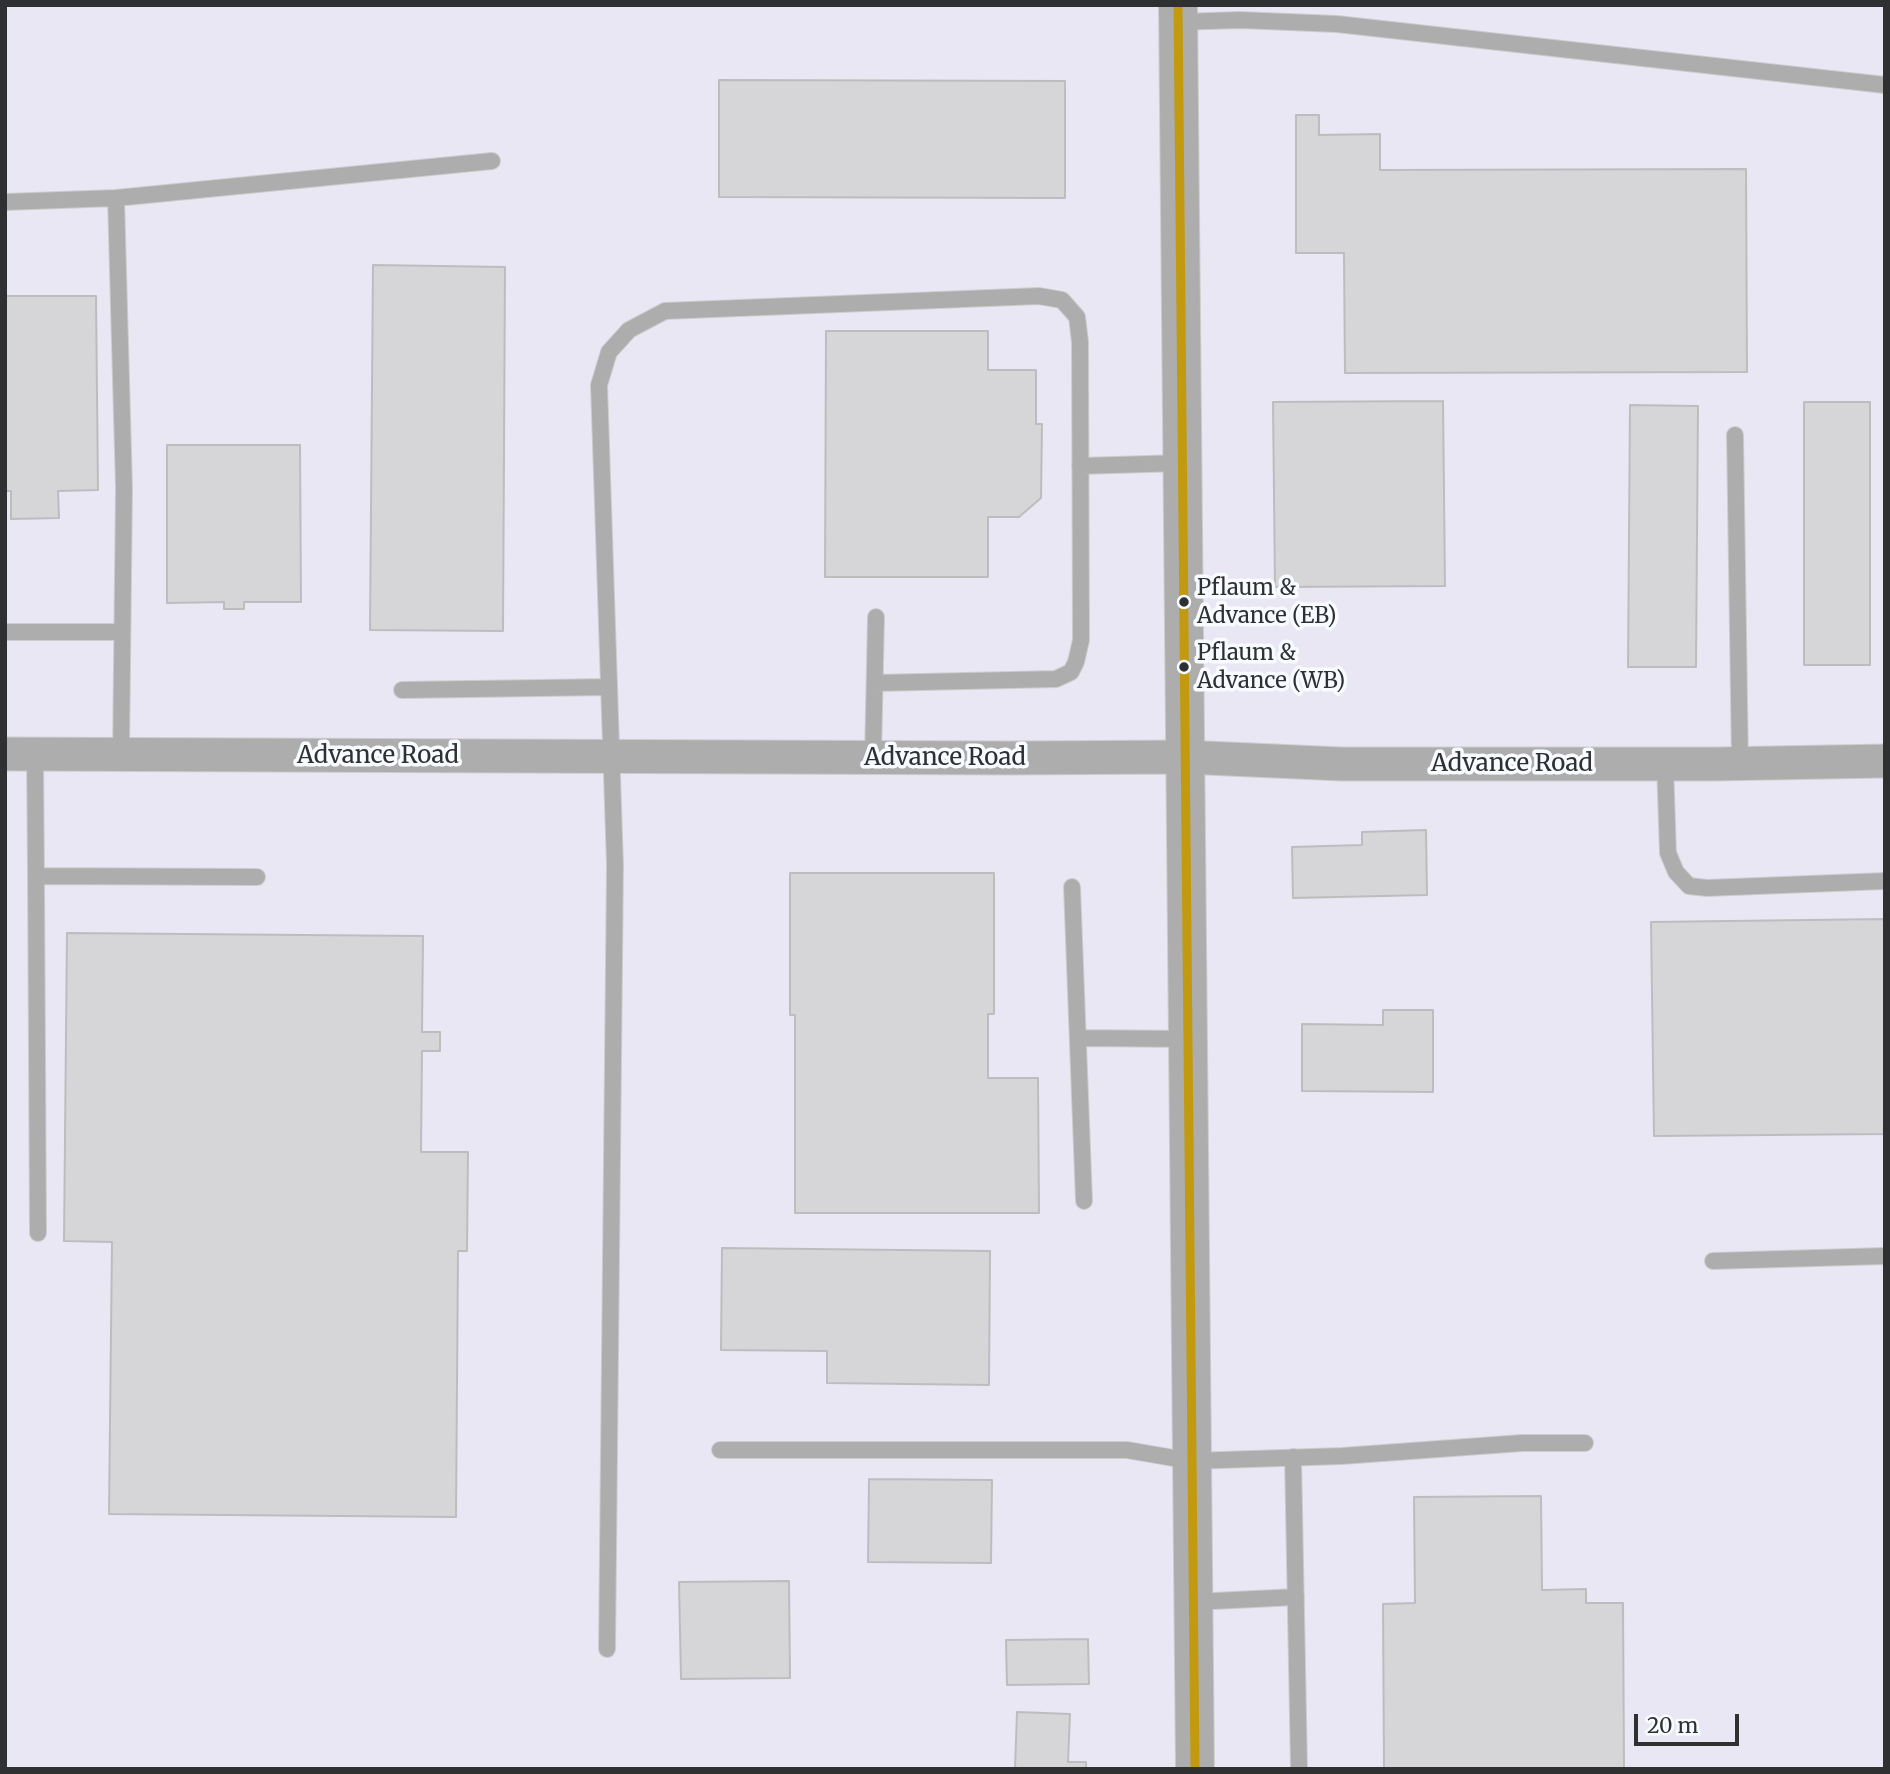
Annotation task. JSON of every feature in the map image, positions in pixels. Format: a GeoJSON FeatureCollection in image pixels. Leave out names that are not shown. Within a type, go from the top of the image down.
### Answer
{"type":"FeatureCollection","features":[{"type":"Feature","properties":{"kind":"street"},"geometry":{"type":"LineString","coordinates":[[1178,14],[1195,1769]]}},
{"type":"Feature","properties":{"kind":"street","name":"Advance Road"},"geometry":{"type":"LineString","coordinates":[[20,754],[1184,757],[1342,764],[1740,764],[1885,761]]}},
{"type":"Feature","properties":{"kind":"lane"},"geometry":{"type":"LineString","coordinates":[[1178,14],[1337,24],[1885,85]]}},
{"type":"Feature","properties":{"kind":"lane"},"geometry":{"type":"LineString","coordinates":[[5,202],[116,198],[492,161]]}},
{"type":"Feature","properties":{"kind":"lane"},"geometry":{"type":"LineString","coordinates":[[116,198],[124,474],[121,754]]}},
{"type":"Feature","properties":{"kind":"lane"},"geometry":{"type":"LineString","coordinates":[[607,1649],[615,865],[599,385],[609,352],[629,330],[665,311],[1039,296],[1062,300],[1077,317],[1080,342],[1081,640],[1071,672],[1056,679],[875,683]]}},
{"type":"Feature","properties":{"kind":"lane"},"geometry":{"type":"LineString","coordinates":[[1735,435],[1740,764]]}},
{"type":"Feature","properties":{"kind":"lane"},"geometry":{"type":"LineString","coordinates":[[1080,466],[1181,463]]}},
{"type":"Feature","properties":{"kind":"lane"},"geometry":{"type":"LineString","coordinates":[[873,757],[876,617]]}},
{"type":"Feature","properties":{"kind":"lane"},"geometry":{"type":"LineString","coordinates":[[5,632],[122,632]]}},
{"type":"Feature","properties":{"kind":"lane"},"geometry":{"type":"LineString","coordinates":[[402,690],[609,687]]}},
{"type":"Feature","properties":{"kind":"lane"},"geometry":{"type":"LineString","coordinates":[[20,754],[36,876],[38,1233]]}},
{"type":"Feature","properties":{"kind":"lane"},"geometry":{"type":"LineString","coordinates":[[1665,764],[1668,853],[1676,872],[1689,886],[1707,888],[1885,881]]}},
{"type":"Feature","properties":{"kind":"lane"},"geometry":{"type":"LineString","coordinates":[[36,876],[257,877]]}},
{"type":"Feature","properties":{"kind":"lane"},"geometry":{"type":"LineString","coordinates":[[1072,887],[1084,1200]]}},
{"type":"Feature","properties":{"kind":"lane"},"geometry":{"type":"LineString","coordinates":[[1078,1038],[1187,1039]]}},
{"type":"Feature","properties":{"kind":"lane"},"geometry":{"type":"LineString","coordinates":[[1713,1261],[1885,1256]]}},
{"type":"Feature","properties":{"kind":"lane"},"geometry":{"type":"LineString","coordinates":[[720,1450],[1127,1450],[1191,1461],[1342,1456],[1521,1443],[1585,1443]]}},
{"type":"Feature","properties":{"kind":"lane"},"geometry":{"type":"LineString","coordinates":[[1293,1457],[1299,1769]]}},
{"type":"Feature","properties":{"kind":"lane"},"geometry":{"type":"LineString","coordinates":[[1193,1602],[1296,1597]]}},
{"type":"Feature","properties":{"kind":"shaded area"},"geometry":{"type":"Polygon","coordinates":[[[5,5],[1885,5],[1885,1769],[5,1769],[5,5]]]}},
{"type":"Feature","properties":{"kind":"building"},"geometry":{"type":"Polygon","coordinates":[[[719,80],[1065,81],[1065,198],[719,197],[719,80]]]}},
{"type":"Feature","properties":{"kind":"building"},"geometry":{"type":"Polygon","coordinates":[[[1296,115],[1319,115],[1319,135],[1380,134],[1380,170],[1746,169],[1747,372],[1345,373],[1344,253],[1296,253],[1296,115]]]}},
{"type":"Feature","properties":{"kind":"building"},"geometry":{"type":"Polygon","coordinates":[[[373,265],[505,267],[503,631],[370,630],[373,265]]]}},
{"type":"Feature","properties":{"kind":"building"},"geometry":{"type":"Polygon","coordinates":[[[5,296],[96,296],[98,490],[58,491],[59,518],[11,519],[11,491],[5,491],[5,296]]]}},
{"type":"Feature","properties":{"kind":"building"},"geometry":{"type":"Polygon","coordinates":[[[826,331],[988,331],[988,370],[1036,370],[1036,424],[1042,424],[1041,498],[1019,517],[988,517],[988,577],[825,577],[826,331]]]}},
{"type":"Feature","properties":{"kind":"building"},"geometry":{"type":"Polygon","coordinates":[[[1443,401],[1445,586],[1275,587],[1273,402],[1443,401]]]}},
{"type":"Feature","properties":{"kind":"building"},"geometry":{"type":"Polygon","coordinates":[[[1804,402],[1870,402],[1870,665],[1804,665],[1804,402]]]}},
{"type":"Feature","properties":{"kind":"building"},"geometry":{"type":"Polygon","coordinates":[[[1630,405],[1698,406],[1696,667],[1628,667],[1630,405]]]}},
{"type":"Feature","properties":{"kind":"building"},"geometry":{"type":"Polygon","coordinates":[[[167,445],[300,445],[301,602],[244,602],[244,609],[224,609],[224,602],[167,603],[167,445]]]}},
{"type":"Feature","properties":{"kind":"building"},"geometry":{"type":"Polygon","coordinates":[[[1426,830],[1427,895],[1293,898],[1292,847],[1362,845],[1362,832],[1426,830]]]}},
{"type":"Feature","properties":{"kind":"building"},"geometry":{"type":"Polygon","coordinates":[[[790,873],[994,873],[994,1014],[988,1014],[988,1078],[1038,1078],[1039,1213],[795,1213],[795,1015],[790,1015],[790,873]]]}},
{"type":"Feature","properties":{"kind":"building"},"geometry":{"type":"Polygon","coordinates":[[[1885,919],[1885,1134],[1654,1136],[1651,922],[1885,919]]]}},
{"type":"Feature","properties":{"kind":"building"},"geometry":{"type":"Polygon","coordinates":[[[67,933],[423,936],[422,1032],[440,1032],[440,1051],[422,1051],[421,1152],[468,1152],[467,1251],[458,1251],[456,1517],[109,1514],[112,1242],[64,1241],[67,933]]]}},
{"type":"Feature","properties":{"kind":"building"},"geometry":{"type":"Polygon","coordinates":[[[1383,1010],[1433,1010],[1433,1092],[1302,1091],[1302,1024],[1383,1025],[1383,1010]]]}},
{"type":"Feature","properties":{"kind":"building"},"geometry":{"type":"Polygon","coordinates":[[[722,1248],[990,1251],[989,1385],[827,1383],[827,1351],[721,1350],[722,1248]]]}},
{"type":"Feature","properties":{"kind":"building"},"geometry":{"type":"Polygon","coordinates":[[[869,1479],[992,1480],[991,1563],[868,1562],[869,1479]]]}},
{"type":"Feature","properties":{"kind":"building"},"geometry":{"type":"Polygon","coordinates":[[[1541,1496],[1542,1590],[1586,1589],[1586,1603],[1623,1603],[1624,1769],[1384,1769],[1383,1604],[1415,1603],[1414,1497],[1541,1496]]]}},
{"type":"Feature","properties":{"kind":"building"},"geometry":{"type":"Polygon","coordinates":[[[789,1581],[790,1678],[681,1679],[679,1582],[789,1581]]]}},
{"type":"Feature","properties":{"kind":"building"},"geometry":{"type":"Polygon","coordinates":[[[1088,1639],[1089,1684],[1007,1685],[1006,1640],[1088,1639]]]}},
{"type":"Feature","properties":{"kind":"building"},"geometry":{"type":"Polygon","coordinates":[[[1017,1712],[1070,1714],[1068,1762],[1086,1762],[1086,1769],[1015,1769],[1017,1712]]]}},
{"type":"Feature","properties":{"kind":"transit line"},"geometry":{"type":"LineString","coordinates":[[1178,5],[1195,1769]]}},
{"type":"Feature","properties":{"kind":"place","name":"Pflaum & Advance (EB)"},"geometry":{"type":"Point","coordinates":[1184,602]}},
{"type":"Feature","properties":{"kind":"place","name":"Pflaum & Advance (WB)"},"geometry":{"type":"Point","coordinates":[1184,667]}}]}
